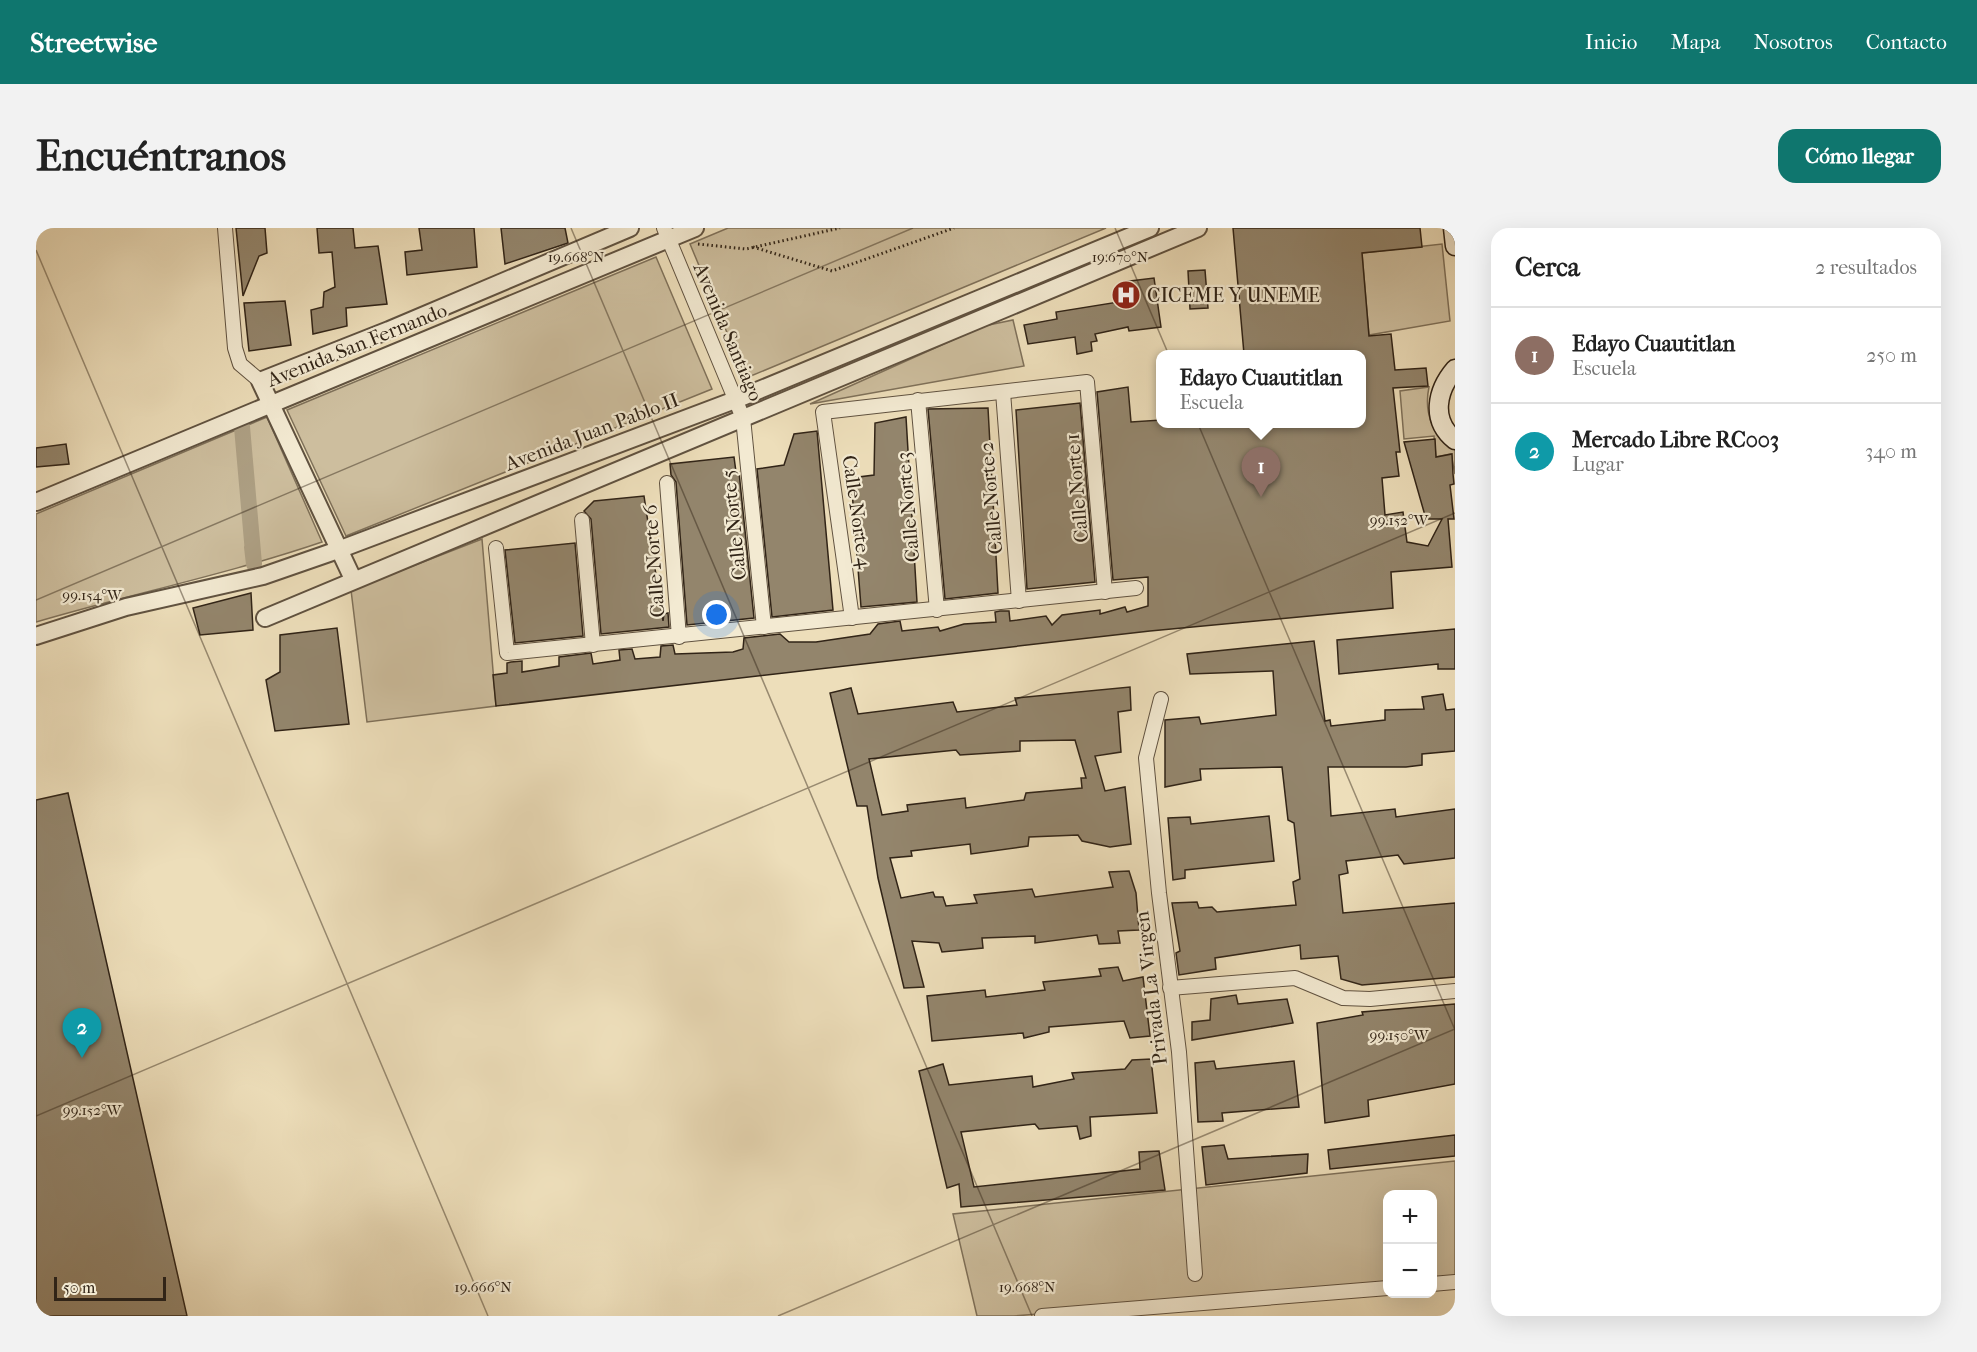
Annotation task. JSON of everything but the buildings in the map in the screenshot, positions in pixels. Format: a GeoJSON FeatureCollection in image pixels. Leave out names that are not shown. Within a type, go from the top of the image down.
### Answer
{"type":"FeatureCollection","features":[{"type":"Feature","properties":{"kind":"main road"},"geometry":{"type":"LineString","coordinates":[[1453,228],[1455,246]]}},
{"type":"Feature","properties":{"kind":"main road"},"geometry":{"type":"LineString","coordinates":[[1455,369],[1443,385],[1438,402],[1440,419],[1448,435],[1455,440]]}},
{"type":"Feature","properties":{"kind":"street"},"geometry":{"type":"LineString","coordinates":[[225,228],[235,348],[240,364],[260,381],[353,579]]}},
{"type":"Feature","properties":{"kind":"street"},"geometry":{"type":"LineString","coordinates":[[260,381],[389,330],[630,228]]}},
{"type":"Feature","properties":{"kind":"street","name":"Avenida Juan Pablo II"},"geometry":{"type":"LineString","coordinates":[[36,636],[126,607],[262,576],[338,550],[735,400],[1150,228]]}},
{"type":"Feature","properties":{"kind":"street"},"geometry":{"type":"LineString","coordinates":[[265,618],[353,579],[1198,228]]}},
{"type":"Feature","properties":{"kind":"street","name":"Avenida Santiago"},"geometry":{"type":"LineString","coordinates":[[666,233],[743,418]]}},
{"type":"Feature","properties":{"kind":"street","name":"Avenida San Fernando"},"geometry":{"type":"LineString","coordinates":[[36,502],[666,233],[692,236]]}},
{"type":"Feature","properties":{"kind":"street","name":"Calle Norte 1"},"geometry":{"type":"LineString","coordinates":[[1003,392],[1087,382],[1105,592]]}},
{"type":"Feature","properties":{"kind":"street"},"geometry":{"type":"LineString","coordinates":[[918,400],[1003,392]]}},
{"type":"Feature","properties":{"kind":"street","name":"Calle Norte 2"},"geometry":{"type":"LineString","coordinates":[[1003,392],[1019,601]]}},
{"type":"Feature","properties":{"kind":"street","name":"Calle Norte 4"},"geometry":{"type":"LineString","coordinates":[[852,618],[823,412],[918,400]]}},
{"type":"Feature","properties":{"kind":"street","name":"Calle Norte 3"},"geometry":{"type":"LineString","coordinates":[[918,400],[937,610]]}},
{"type":"Feature","properties":{"kind":"street","name":"Calle Norte 5"},"geometry":{"type":"LineString","coordinates":[[743,418],[764,627]]}},
{"type":"Feature","properties":{"kind":"street","name":"Calle Norte 6"},"geometry":{"type":"LineString","coordinates":[[667,483],[679,637]]}},
{"type":"Feature","properties":{"kind":"street"},"geometry":{"type":"LineString","coordinates":[[582,520],[593,645]]}},
{"type":"Feature","properties":{"kind":"street"},"geometry":{"type":"LineString","coordinates":[[496,548],[507,653],[1136,588]]}},
{"type":"Feature","properties":{"kind":"street","name":"Privada La Virgen"},"geometry":{"type":"LineString","coordinates":[[1161,699],[1146,758],[1170,988],[1179,1052],[1195,1274]]}},
{"type":"Feature","properties":{"kind":"street"},"geometry":{"type":"LineString","coordinates":[[1170,988],[1295,978],[1343,998],[1370,999],[1455,991]]}},
{"type":"Feature","properties":{"kind":"street"},"geometry":{"type":"LineString","coordinates":[[1437,1284],[1455,1282]]}},
{"type":"Feature","properties":{"kind":"street"},"geometry":{"type":"LineString","coordinates":[[1042,1316],[1383,1288]]}},
{"type":"Feature","properties":{"kind":"path"},"geometry":{"type":"LineString","coordinates":[[753,248],[840,228]]}},
{"type":"Feature","properties":{"kind":"path"},"geometry":{"type":"LineString","coordinates":[[692,236],[753,248],[832,271],[954,228]]}},
{"type":"Feature","properties":{"kind":"shaded area"},"geometry":{"type":"Polygon","coordinates":[[[728,228],[1106,228],[746,378],[690,244],[728,228]]]}},
{"type":"Feature","properties":{"kind":"shaded area"},"geometry":{"type":"Polygon","coordinates":[[[1442,244],[1450,321],[1369,335],[1362,253],[1442,244]]]}},
{"type":"Feature","properties":{"kind":"shaded area"},"geometry":{"type":"Polygon","coordinates":[[[656,257],[712,389],[346,536],[287,410],[656,257]]]}},
{"type":"Feature","properties":{"kind":"shaded area"},"geometry":{"type":"Polygon","coordinates":[[[1013,320],[1024,366],[810,404],[984,326],[1013,320]]]}},
{"type":"Feature","properties":{"kind":"shaded area"},"geometry":{"type":"Polygon","coordinates":[[[1429,387],[1428,405],[1431,422],[1440,437],[1455,447],[1455,474],[1451,454],[1436,457],[1434,436],[1404,439],[1400,391],[1429,387]]]}},
{"type":"Feature","properties":{"kind":"shaded area"},"geometry":{"type":"Polygon","coordinates":[[[267,417],[322,542],[251,564],[36,622],[36,514],[267,417]]]}},
{"type":"Feature","properties":{"kind":"shaded area"},"geometry":{"type":"Polygon","coordinates":[[[482,539],[496,706],[367,722],[351,590],[482,539]]]}},
{"type":"Feature","properties":{"kind":"shaded area"},"geometry":{"type":"Polygon","coordinates":[[[1455,1161],[1455,1280],[1437,1282],[1437,1190],[1383,1190],[1383,1286],[1014,1316],[977,1316],[953,1214],[1455,1161]]]}},
{"type":"Feature","properties":{"kind":"waterway"},"geometry":{"type":"LineString","coordinates":[[242,427],[254,564],[252,547]]}},
{"type":"Feature","properties":{"kind":"place","name":"CICEME Y UNEME"},"geometry":{"type":"Point","coordinates":[1126,295]}},
{"type":"Feature","properties":{"kind":"place","name":"Edayo Cuautitlan"},"geometry":{"type":"Point","coordinates":[1261,497]}},
{"type":"Feature","properties":{"kind":"place","name":"Mercado Libre RC003"},"geometry":{"type":"Point","coordinates":[82,1058]}}]}
